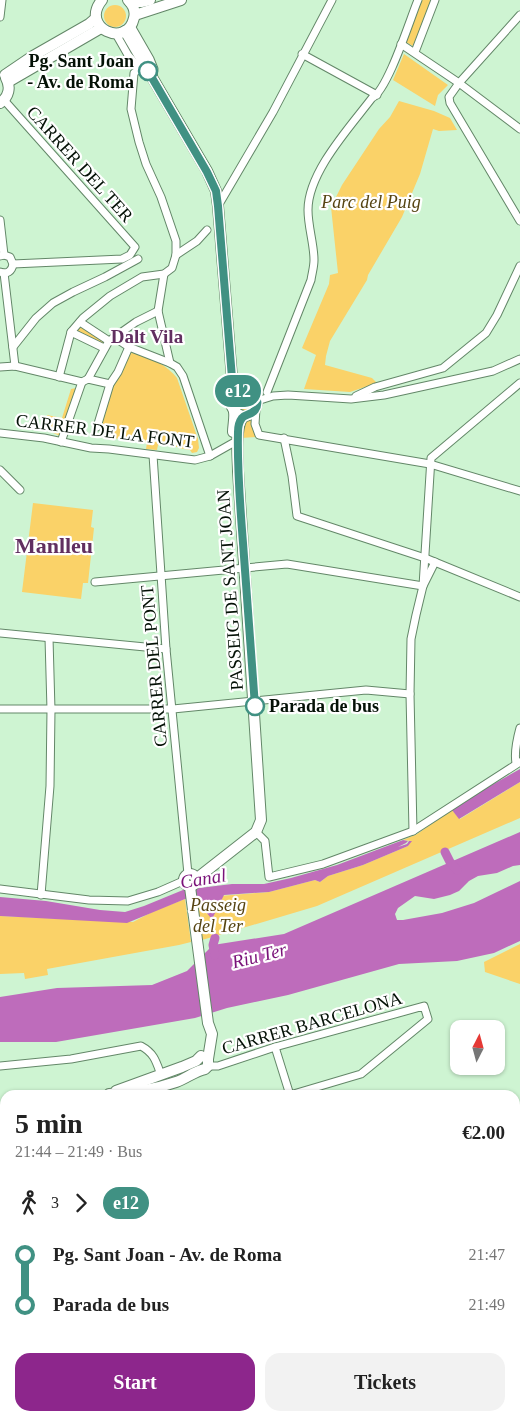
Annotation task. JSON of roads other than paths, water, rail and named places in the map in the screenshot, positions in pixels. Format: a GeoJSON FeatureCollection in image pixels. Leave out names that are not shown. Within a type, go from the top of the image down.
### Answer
{"type":"FeatureCollection","features":[{"type":"Feature","properties":{"kind":"street"},"geometry":{"type":"LineString","coordinates":[[0,17],[2,0]]}},
{"type":"Feature","properties":{"kind":"street"},"geometry":{"type":"LineString","coordinates":[[129,1],[141,2],[150,0]]}},
{"type":"Feature","properties":{"kind":"street"},"geometry":{"type":"LineString","coordinates":[[124,30],[135,14],[181,0]]}},
{"type":"Feature","properties":{"kind":"street"},"geometry":{"type":"LineString","coordinates":[[218,206],[273,112],[332,0]]}},
{"type":"Feature","properties":{"kind":"street"},"geometry":{"type":"LineString","coordinates":[[267,392],[312,280],[314,260],[308,201],[314,184],[331,152],[372,98],[377,95],[387,77],[418,0]]}},
{"type":"Feature","properties":{"kind":"street"},"geometry":{"type":"LineString","coordinates":[[415,52],[435,0]]}},
{"type":"Feature","properties":{"kind":"street"},"geometry":{"type":"LineString","coordinates":[[129,1],[134,8],[135,14]]}},
{"type":"Feature","properties":{"kind":"street"},"geometry":{"type":"LineString","coordinates":[[98,2],[96,12],[99,23],[106,31],[124,30]]}},
{"type":"Feature","properties":{"kind":"street"},"geometry":{"type":"LineString","coordinates":[[520,15],[449,97],[450,103],[520,221]]}},
{"type":"Feature","properties":{"kind":"street"},"geometry":{"type":"LineString","coordinates":[[2,102],[8,95],[9,88],[4,76],[99,23]]}},
{"type":"Feature","properties":{"kind":"street"},"geometry":{"type":"LineString","coordinates":[[124,30],[142,67],[153,79],[216,191],[232,378],[243,391],[253,393],[256,405],[255,424],[259,435],[430,464],[520,491]]}},
{"type":"Feature","properties":{"kind":"street"},"geometry":{"type":"LineString","coordinates":[[124,30],[150,59],[154,69],[153,79]]}},
{"type":"Feature","properties":{"kind":"street"},"geometry":{"type":"LineString","coordinates":[[401,44],[415,52],[520,130]]}},
{"type":"Feature","properties":{"kind":"street"},"geometry":{"type":"LineString","coordinates":[[302,54],[377,95]]}},
{"type":"Feature","properties":{"kind":"street"},"geometry":{"type":"LineString","coordinates":[[59,377],[71,332],[80,322],[110,296],[142,277],[164,274],[172,268],[176,255],[176,241],[161,197],[146,164],[131,109],[134,73],[142,67]]}},
{"type":"Feature","properties":{"kind":"street","name":"CARRER DEL TER"},"geometry":{"type":"LineString","coordinates":[[2,102],[135,248],[130,255],[122,259],[13,264]]}},
{"type":"Feature","properties":{"kind":"street"},"geometry":{"type":"LineString","coordinates":[[0,220],[2,255],[10,257],[13,264],[10,271],[2,273],[15,366]]}},
{"type":"Feature","properties":{"kind":"street"},"geometry":{"type":"LineString","coordinates":[[176,255],[197,241],[207,230]]}},
{"type":"Feature","properties":{"kind":"street"},"geometry":{"type":"LineString","coordinates":[[13,346],[36,318],[53,303],[138,259]]}},
{"type":"Feature","properties":{"kind":"street"},"geometry":{"type":"LineString","coordinates":[[351,398],[375,387],[443,368],[486,333],[497,315],[520,266]]}},
{"type":"Feature","properties":{"kind":"street"},"geometry":{"type":"LineString","coordinates":[[164,274],[158,311],[170,364]]}},
{"type":"Feature","properties":{"kind":"street"},"geometry":{"type":"LineString","coordinates":[[61,442],[85,380],[104,348],[112,339],[136,322],[158,311]]}},
{"type":"Feature","properties":{"kind":"street"},"geometry":{"type":"LineString","coordinates":[[80,322],[129,347],[177,367],[183,376],[210,456]]}},
{"type":"Feature","properties":{"kind":"street"},"geometry":{"type":"LineString","coordinates":[[71,332],[104,348]]}},
{"type":"Feature","properties":{"kind":"street"},"geometry":{"type":"LineString","coordinates":[[96,427],[110,384],[118,372],[129,347]]}},
{"type":"Feature","properties":{"kind":"street"},"geometry":{"type":"LineString","coordinates":[[234,411],[244,416],[249,415],[256,405],[272,396],[351,398],[384,395],[493,371],[520,359]]}},
{"type":"Feature","properties":{"kind":"street"},"geometry":{"type":"LineString","coordinates":[[0,367],[15,366],[59,377],[110,384]]}},
{"type":"Feature","properties":{"kind":"street"},"geometry":{"type":"LineString","coordinates":[[424,586],[431,458],[520,383]]}},
{"type":"Feature","properties":{"kind":"street"},"geometry":{"type":"LineString","coordinates":[[238,471],[233,443],[234,411],[231,400],[243,391],[280,392],[288,395]]}},
{"type":"Feature","properties":{"kind":"street","name":"PASSEIG DE SANT JOAN"},"geometry":{"type":"LineString","coordinates":[[244,416],[239,424],[238,432],[238,471],[262,814],[256,832]]}},
{"type":"Feature","properties":{"kind":"street","name":"CARRER DE LA FONT"},"geometry":{"type":"LineString","coordinates":[[0,433],[44,438],[90,448],[195,460],[210,456],[233,443]]}},
{"type":"Feature","properties":{"kind":"street"},"geometry":{"type":"LineString","coordinates":[[284,438],[292,476],[297,516],[425,558],[520,597]]}},
{"type":"Feature","properties":{"kind":"street","name":"CARRER DEL PONT"},"geometry":{"type":"LineString","coordinates":[[152,455],[166,649],[189,882]]}},
{"type":"Feature","properties":{"kind":"street"},"geometry":{"type":"LineString","coordinates":[[0,470],[20,490]]}},
{"type":"Feature","properties":{"kind":"street"},"geometry":{"type":"LineString","coordinates":[[413,831],[410,694],[411,639],[424,586],[435,562]]}},
{"type":"Feature","properties":{"kind":"street"},"geometry":{"type":"LineString","coordinates":[[95,582],[287,564],[424,586]]}},
{"type":"Feature","properties":{"kind":"street"},"geometry":{"type":"LineString","coordinates":[[0,633],[166,649]]}},
{"type":"Feature","properties":{"kind":"street"},"geometry":{"type":"LineString","coordinates":[[41,895],[50,786],[51,710],[49,638]]}},
{"type":"Feature","properties":{"kind":"street"},"geometry":{"type":"LineString","coordinates":[[0,709],[173,709],[366,690],[410,694]]}},
{"type":"Feature","properties":{"kind":"street"},"geometry":{"type":"LineString","coordinates":[[0,889],[89,900],[128,902],[189,882],[222,860],[256,832],[265,841],[269,877],[323,864],[413,831],[518,762],[515,759],[520,728]]}},
{"type":"Feature","properties":{"kind":"street"},"geometry":{"type":"LineString","coordinates":[[150,1090],[178,1081],[203,1062],[212,1034],[208,1023],[189,882]]}},
{"type":"Feature","properties":{"kind":"street","name":"CARRER BARCELONA"},"geometry":{"type":"LineString","coordinates":[[203,1062],[218,1066],[275,1046],[424,1006],[428,1019],[361,1074],[307,1090]]}},
{"type":"Feature","properties":{"kind":"street"},"geometry":{"type":"LineString","coordinates":[[0,1066],[71,1059],[141,1046],[149,1050],[161,1075]]}},
{"type":"Feature","properties":{"kind":"street"},"geometry":{"type":"LineString","coordinates":[[275,1046],[288,1090]]}},
{"type":"Feature","properties":{"kind":"street"},"geometry":{"type":"LineString","coordinates":[[120,1090],[182,1067],[203,1062]]}},
{"type":"Feature","properties":{"kind":"water"},"geometry":{"type":"Polygon","coordinates":[[[520,769],[520,782],[459,819],[452,810],[481,791],[520,769]]]}},
{"type":"Feature","properties":{"kind":"water","name":"Riu Ter"},"geometry":{"type":"Polygon","coordinates":[[[520,832],[520,865],[497,873],[478,876],[469,881],[459,891],[450,895],[434,899],[415,896],[398,908],[395,914],[397,920],[403,920],[442,913],[474,903],[520,881],[520,941],[494,953],[457,961],[399,964],[288,995],[227,1008],[195,1018],[56,1042],[0,1042],[0,997],[57,988],[152,985],[187,971],[213,945],[284,934],[520,832]]]}},
{"type":"Feature","properties":{"kind":"water"},"geometry":{"type":"Polygon","coordinates":[[[403,840],[408,841],[398,847],[412,841],[408,846],[363,865],[328,876],[320,882],[315,880],[269,892],[224,895],[213,917],[210,917],[195,898],[185,899],[127,923],[0,916],[0,897],[46,901],[125,912],[183,890],[232,884],[264,884],[291,878],[337,865],[403,840]]]}},
{"type":"Feature","properties":{"kind":"waterway"},"geometry":{"type":"LineString","coordinates":[[445,852],[457,870]]}},
{"type":"Feature","properties":{"kind":"waterway"},"geometry":{"type":"LineString","coordinates":[[215,938],[213,945],[215,955]]}},
{"type":"Feature","properties":{"kind":"place","name":"Pg. Sant Joan - Av. de Roma"},"geometry":{"type":"Point","coordinates":[148,71]}},
{"type":"Feature","properties":{"kind":"place","name":"Parada de bus"},"geometry":{"type":"Point","coordinates":[255,706]}},
{"type":"Feature","properties":{"kind":"district","name":"Dalt Vila"},"geometry":{"type":"Point","coordinates":[147,336]}},
{"type":"Feature","properties":{"kind":"district","name":"Manlleu"},"geometry":{"type":"Point","coordinates":[54,545]}},
{"type":"Feature","properties":{"kind":"park label","name":"Parc del Puig"},"geometry":{"type":"Point","coordinates":[371,202]}},
{"type":"Feature","properties":{"kind":"park label","name":"Passeig del Ter"},"geometry":{"type":"Point","coordinates":[218,915]}},
{"type":"Feature","properties":{"kind":"water label","name":"Canal"},"geometry":{"type":"Point","coordinates":[203,878]}}]}
